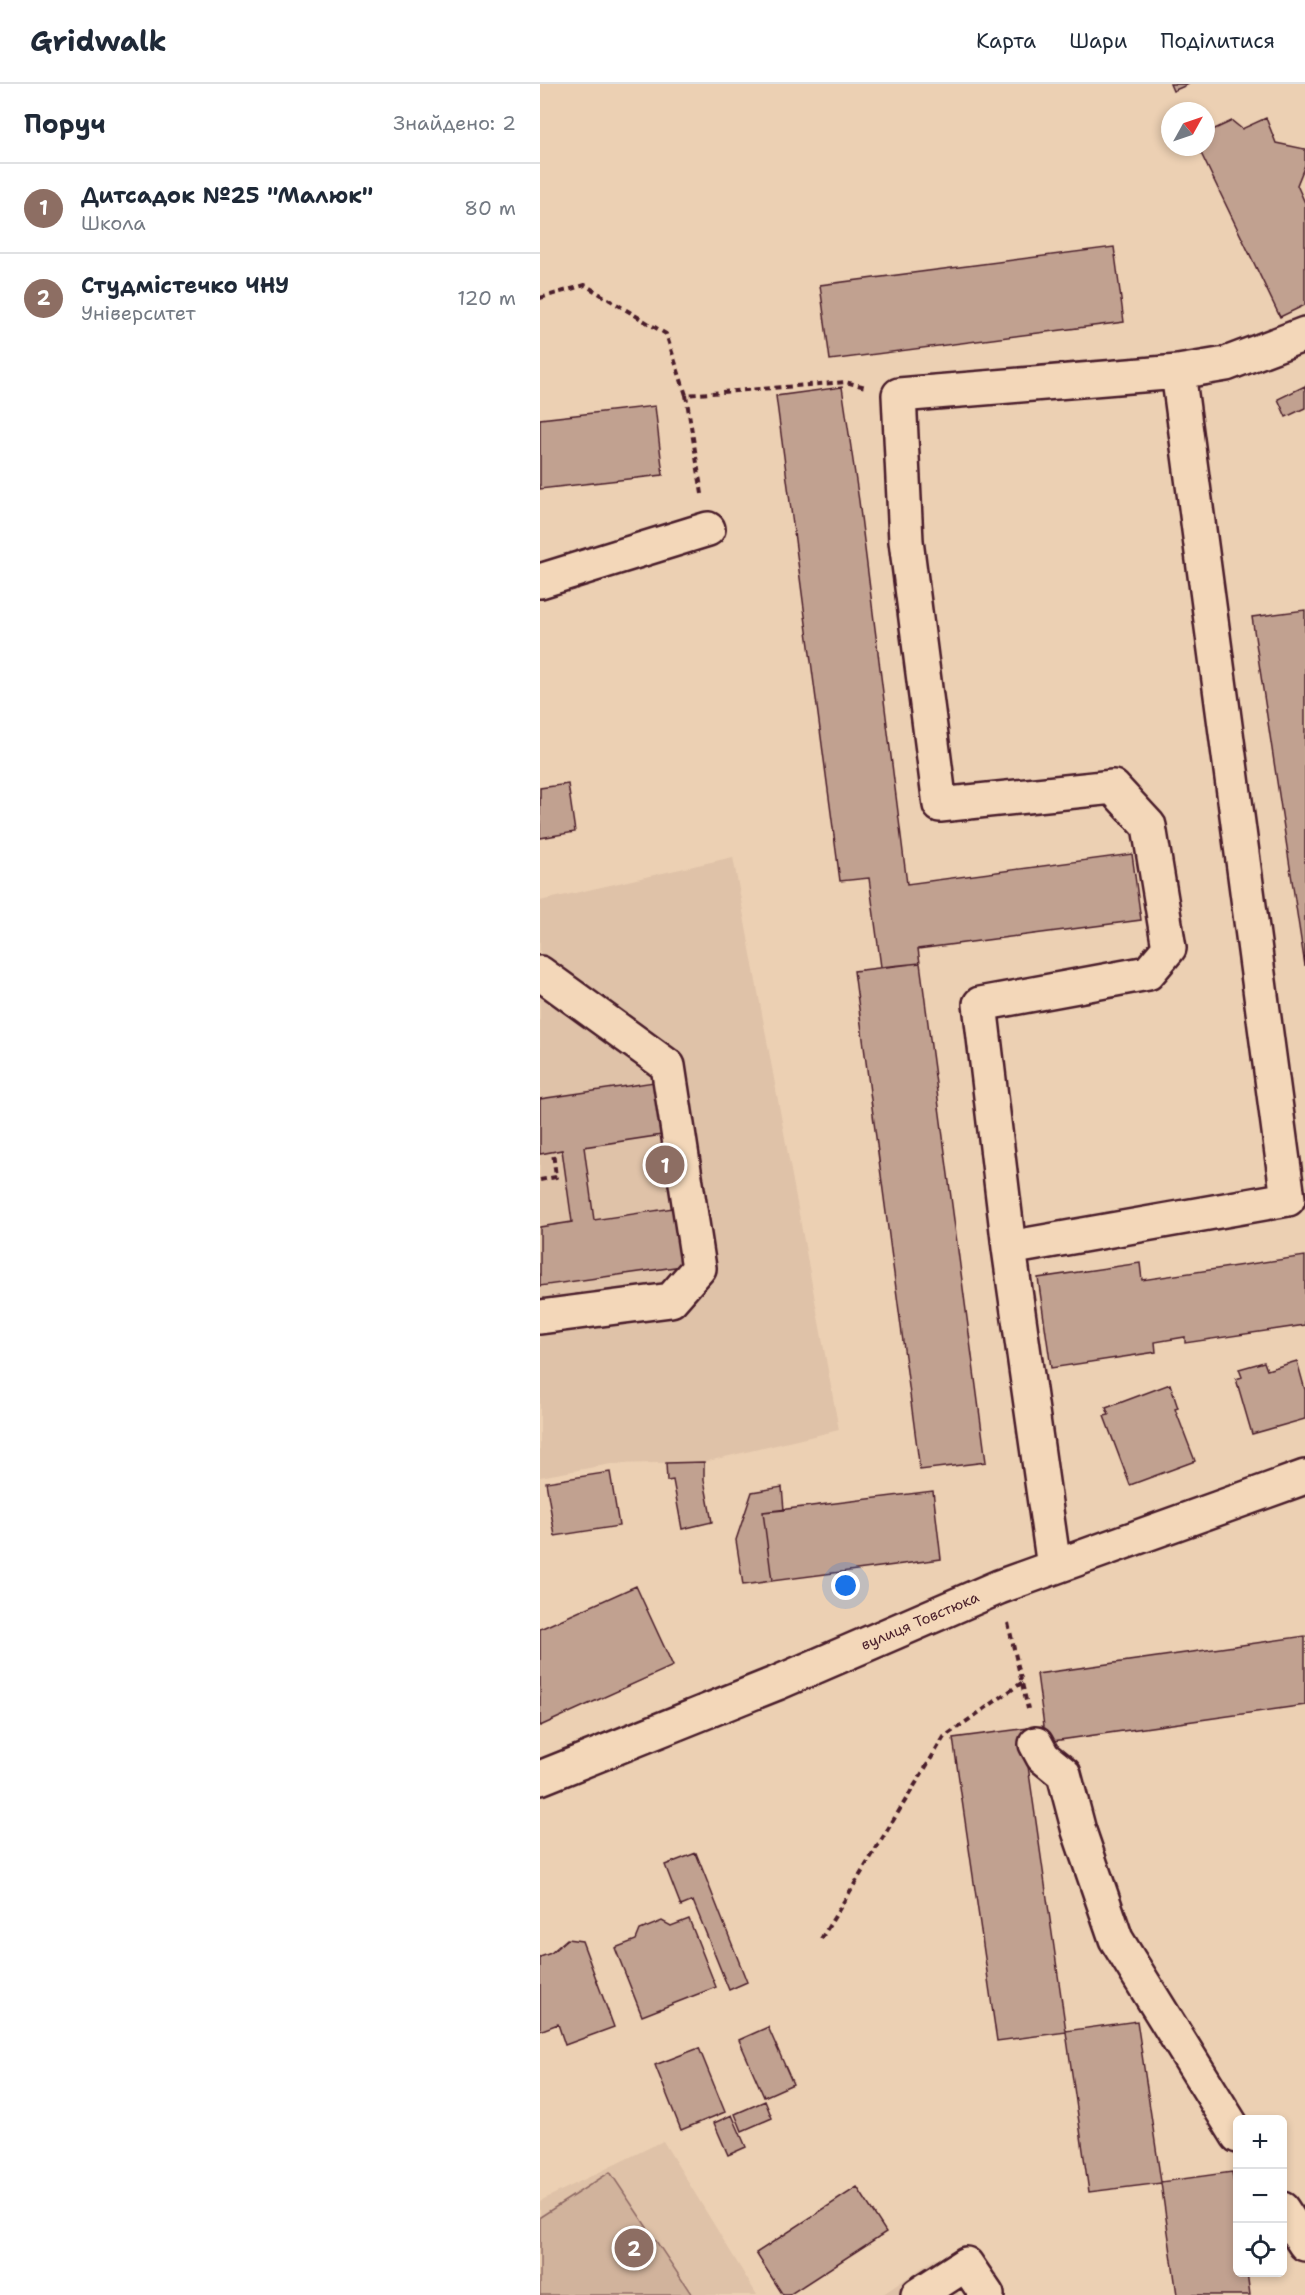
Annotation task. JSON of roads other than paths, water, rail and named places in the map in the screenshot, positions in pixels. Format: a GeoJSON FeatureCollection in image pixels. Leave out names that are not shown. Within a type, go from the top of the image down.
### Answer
{"type":"FeatureCollection","features":[{"type":"Feature","properties":{"kind":"street"},"geometry":{"type":"LineString","coordinates":[[1054,1567],[1009,1248],[980,1004],[1148,973],[1169,948],[1149,826],[1113,788],[940,806],[906,541],[898,395],[1178,372],[1226,364],[1305,333]]}},
{"type":"Feature","properties":{"kind":"street"},"geometry":{"type":"LineString","coordinates":[[1009,1248],[1288,1198],[1178,372]]}},
{"type":"Feature","properties":{"kind":"street"},"geometry":{"type":"LineString","coordinates":[[540,581],[708,529]]}},
{"type":"Feature","properties":{"kind":"street"},"geometry":{"type":"LineString","coordinates":[[540,973],[668,1066],[699,1268],[671,1300],[540,1317]]}},
{"type":"Feature","properties":{"kind":"street","name":"вулиця Товстюка"},"geometry":{"type":"LineString","coordinates":[[540,1778],[777,1683],[999,1587],[1305,1477]]}},
{"type":"Feature","properties":{"kind":"street"},"geometry":{"type":"LineString","coordinates":[[1033,1730],[1043,1757],[1064,1774],[1079,1831],[1116,1940],[1233,2128]]}},
{"type":"Feature","properties":{"kind":"street"},"geometry":{"type":"LineString","coordinates":[[1287,2217],[1305,2244]]}},
{"type":"Feature","properties":{"kind":"street"},"geometry":{"type":"LineString","coordinates":[[918,2295],[966,2264],[987,2295]]}},
{"type":"Feature","properties":{"kind":"place","name":"Дитсадок №25 \"Малюк\""},"geometry":{"type":"Point","coordinates":[665,1165]}},
{"type":"Feature","properties":{"kind":"place","name":"Студмістечко ЧНУ"},"geometry":{"type":"Point","coordinates":[634,2248]}}]}
